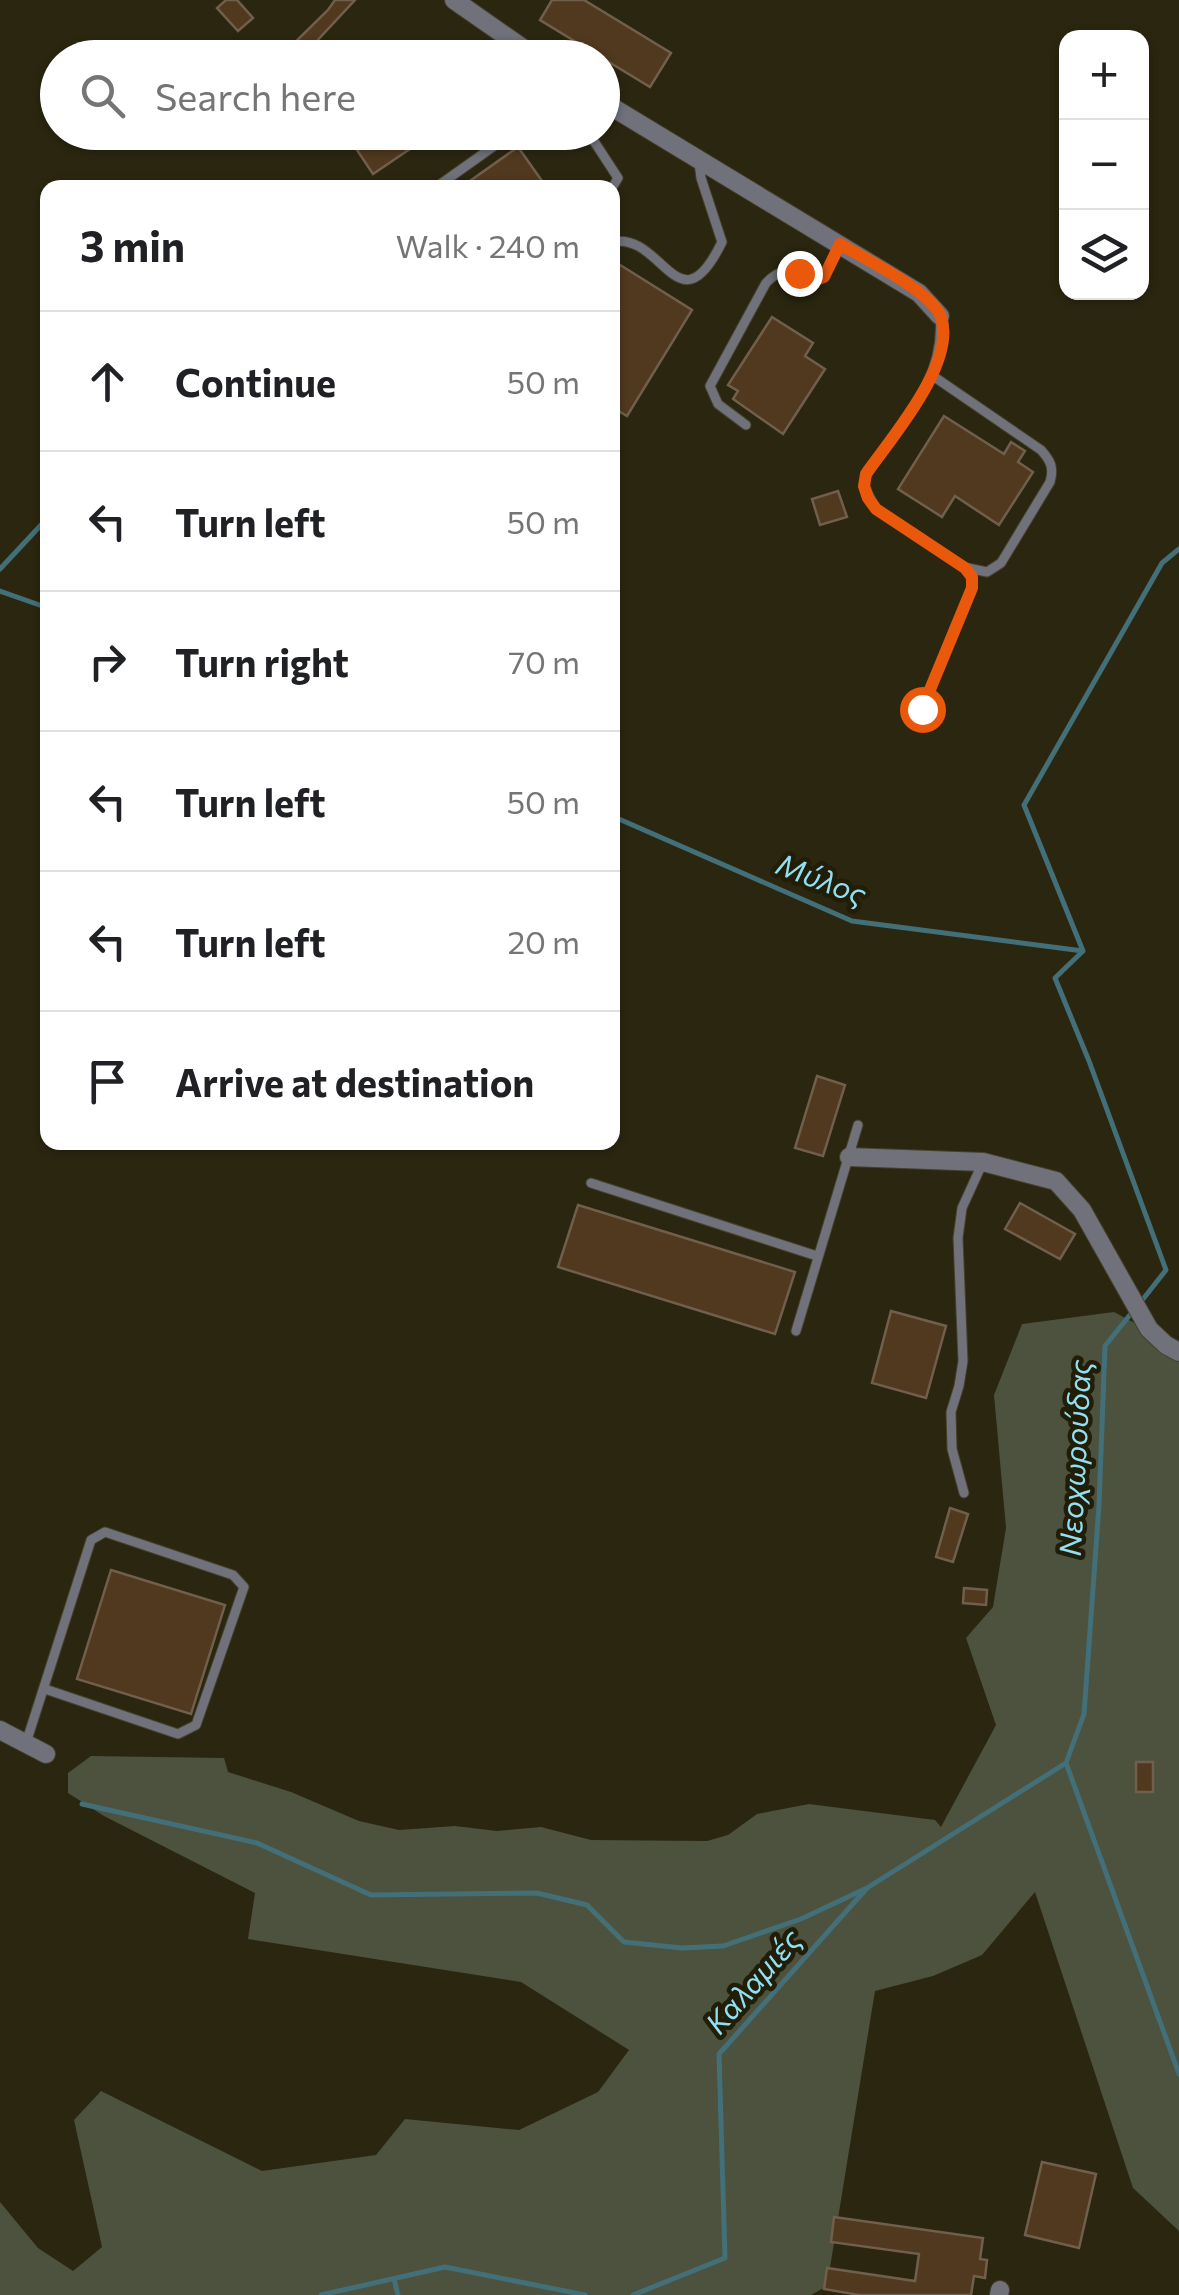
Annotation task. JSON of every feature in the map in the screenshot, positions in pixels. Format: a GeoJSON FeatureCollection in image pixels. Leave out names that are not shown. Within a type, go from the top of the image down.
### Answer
{"type":"FeatureCollection","features":[{"type":"Feature","properties":{"kind":"street"},"geometry":{"type":"LineString","coordinates":[[454,0],[511,40]]}},
{"type":"Feature","properties":{"kind":"street"},"geometry":{"type":"LineString","coordinates":[[620,112],[920,293],[940,316]]}},
{"type":"Feature","properties":{"kind":"street"},"geometry":{"type":"LineString","coordinates":[[848,1156],[983,1162],[1056,1181],[1082,1210],[1142,1318],[1166,1346],[1179,1352]]}},
{"type":"Feature","properties":{"kind":"street"},"geometry":{"type":"LineString","coordinates":[[0,1730],[46,1754]]}},
{"type":"Feature","properties":{"kind":"lane"},"geometry":{"type":"LineString","coordinates":[[446,180],[489,150]]}},
{"type":"Feature","properties":{"kind":"lane"},"geometry":{"type":"LineString","coordinates":[[601,150],[616,170],[617,180]]}},
{"type":"Feature","properties":{"kind":"lane"},"geometry":{"type":"LineString","coordinates":[[620,240],[632,244],[684,280],[698,278],[708,269],[722,242],[700,178],[698,159]]}},
{"type":"Feature","properties":{"kind":"lane"},"geometry":{"type":"LineString","coordinates":[[746,425],[718,404],[710,386],[766,283],[776,272],[788,270],[816,280],[824,277],[840,244]]}},
{"type":"Feature","properties":{"kind":"lane"},"geometry":{"type":"LineString","coordinates":[[933,376],[1042,450],[1053,471],[1001,563],[981,573],[965,568],[876,509],[864,486],[866,474],[933,376],[942,342],[940,316]]}},
{"type":"Feature","properties":{"kind":"lane"},"geometry":{"type":"LineString","coordinates":[[922,709],[972,588],[972,577],[965,568]]}},
{"type":"Feature","properties":{"kind":"lane"},"geometry":{"type":"LineString","coordinates":[[796,1332],[858,1124]]}},
{"type":"Feature","properties":{"kind":"lane"},"geometry":{"type":"LineString","coordinates":[[964,1493],[952,1450],[951,1412],[963,1360],[958,1238],[962,1208],[983,1162]]}},
{"type":"Feature","properties":{"kind":"lane"},"geometry":{"type":"LineString","coordinates":[[591,1183],[817,1256]]}},
{"type":"Feature","properties":{"kind":"lane"},"geometry":{"type":"LineString","coordinates":[[26,1743],[92,1540],[98,1534],[105,1532],[233,1575],[244,1587],[196,1725],[186,1731],[178,1734],[45,1689]]}},
{"type":"Feature","properties":{"kind":"green space"},"geometry":{"type":"Polygon","coordinates":[[[1114,1312],[1142,1327],[1179,1360],[1179,2231],[1133,2188],[1035,1892],[982,1955],[933,1976],[875,1991],[827,2286],[811,2295],[0,2295],[0,2202],[38,2248],[73,2271],[102,2247],[74,2120],[101,2091],[262,2171],[376,2155],[405,2119],[519,2130],[598,2092],[629,2050],[521,1982],[248,1939],[255,1893],[104,1816],[68,1793],[68,1773],[91,1756],[224,1758],[228,1772],[291,1792],[359,1821],[399,1830],[455,1826],[497,1831],[541,1827],[591,1840],[707,1841],[728,1835],[757,1814],[809,1804],[935,1820],[941,1827],[996,1725],[966,1638],[993,1607],[1006,1528],[994,1395],[1022,1324],[1114,1312]]]}},
{"type":"Feature","properties":{"kind":"building"},"geometry":{"type":"Polygon","coordinates":[[[226,0],[237,0],[253,18],[238,31],[217,8],[226,0]]]}},
{"type":"Feature","properties":{"kind":"building"},"geometry":{"type":"Polygon","coordinates":[[[335,0],[355,0],[318,40],[297,40],[335,0]]]}},
{"type":"Feature","properties":{"kind":"building"},"geometry":{"type":"Polygon","coordinates":[[[552,0],[584,0],[671,53],[650,87],[620,69],[620,40],[573,40],[540,20],[552,0]]]}},
{"type":"Feature","properties":{"kind":"building"},"geometry":{"type":"Polygon","coordinates":[[[357,150],[408,150],[373,174],[357,150]]]}},
{"type":"Feature","properties":{"kind":"building"},"geometry":{"type":"Polygon","coordinates":[[[514,150],[520,150],[541,180],[471,180],[514,150]]]}},
{"type":"Feature","properties":{"kind":"building"},"geometry":{"type":"Polygon","coordinates":[[[620,265],[692,310],[627,416],[620,412],[620,265]]]}},
{"type":"Feature","properties":{"kind":"building"},"geometry":{"type":"Polygon","coordinates":[[[772,317],[813,343],[805,356],[825,369],[783,434],[733,399],[738,391],[728,385],[772,317]]]}},
{"type":"Feature","properties":{"kind":"building"},"geometry":{"type":"Polygon","coordinates":[[[944,416],[1004,454],[1011,442],[1025,451],[1018,462],[1033,472],[999,525],[955,496],[942,517],[898,489],[944,416]]]}},
{"type":"Feature","properties":{"kind":"building"},"geometry":{"type":"Polygon","coordinates":[[[838,491],[847,517],[820,525],[812,499],[838,491]]]}},
{"type":"Feature","properties":{"kind":"building"},"geometry":{"type":"Polygon","coordinates":[[[817,1076],[845,1085],[823,1156],[795,1148],[817,1076]]]}},
{"type":"Feature","properties":{"kind":"building"},"geometry":{"type":"Polygon","coordinates":[[[1020,1203],[1075,1234],[1060,1259],[1005,1229],[1020,1203]]]}},
{"type":"Feature","properties":{"kind":"building"},"geometry":{"type":"Polygon","coordinates":[[[578,1205],[795,1272],[775,1334],[558,1267],[578,1205]]]}},
{"type":"Feature","properties":{"kind":"building"},"geometry":{"type":"Polygon","coordinates":[[[891,1311],[946,1326],[926,1398],[872,1383],[891,1311]]]}},
{"type":"Feature","properties":{"kind":"building"},"geometry":{"type":"Polygon","coordinates":[[[950,1508],[968,1514],[953,1562],[936,1557],[950,1508]]]}},
{"type":"Feature","properties":{"kind":"building"},"geometry":{"type":"Polygon","coordinates":[[[111,1570],[225,1605],[191,1714],[77,1679],[111,1570]]]}},
{"type":"Feature","properties":{"kind":"building"},"geometry":{"type":"Polygon","coordinates":[[[964,1588],[987,1590],[986,1605],[963,1603],[964,1588]]]}},
{"type":"Feature","properties":{"kind":"building"},"geometry":{"type":"Polygon","coordinates":[[[1136,1762],[1153,1762],[1153,1792],[1136,1792],[1136,1762]]]}},
{"type":"Feature","properties":{"kind":"building"},"geometry":{"type":"Polygon","coordinates":[[[1042,2162],[1096,2174],[1079,2248],[1025,2235],[1042,2162]]]}},
{"type":"Feature","properties":{"kind":"building"},"geometry":{"type":"Polygon","coordinates":[[[834,2217],[983,2238],[980,2259],[987,2260],[985,2278],[974,2276],[971,2295],[859,2295],[824,2289],[827,2268],[915,2281],[919,2254],[831,2242],[834,2217]]]}},
{"type":"Feature","properties":{"kind":"waterway"},"geometry":{"type":"LineString","coordinates":[[0,569],[40,526]]}},
{"type":"Feature","properties":{"kind":"waterway","name":"Νεοχωρούδας"},"geometry":{"type":"LineString","coordinates":[[1140,1303],[1166,1270],[1055,978],[1083,951],[1024,805],[1162,563],[1179,549]]}},
{"type":"Feature","properties":{"kind":"waterway","name":"Μύλος"},"geometry":{"type":"LineString","coordinates":[[0,591],[40,605]]}},
{"type":"Feature","properties":{"kind":"waterway","name":"Μύλος"},"geometry":{"type":"LineString","coordinates":[[620,820],[852,921],[1083,951]]}},
{"type":"Feature","properties":{"kind":"waterway","name":"Νεοχωρούδας"},"geometry":{"type":"LineString","coordinates":[[1133,1311],[1105,1346],[1099,1505],[1084,1714],[1066,1763],[1179,2074]]}},
{"type":"Feature","properties":{"kind":"waterway","name":"Καλαμιές"},"geometry":{"type":"LineString","coordinates":[[633,2295],[725,2258],[719,2054],[867,1888],[1066,1763]]}},
{"type":"Feature","properties":{"kind":"waterway"},"geometry":{"type":"LineString","coordinates":[[82,1804],[257,1843],[371,1895],[537,1893],[587,1905],[624,1942],[682,1948],[723,1946],[801,1919],[867,1888]]}},
{"type":"Feature","properties":{"kind":"waterway","name":"Καλαμιές"},"geometry":{"type":"LineString","coordinates":[[321,2295],[445,2267],[585,2295]]}},
{"type":"Feature","properties":{"kind":"waterway"},"geometry":{"type":"LineString","coordinates":[[394,2279],[398,2295]]}},
{"type":"Feature","properties":{"kind":"route"},"geometry":{"type":"LineString","coordinates":[[799,273],[816,280],[824,277],[840,244],[920,293],[940,316],[942,342],[933,376],[866,474],[864,486],[876,509],[965,568],[972,577],[972,588],[922,709]]}}]}
